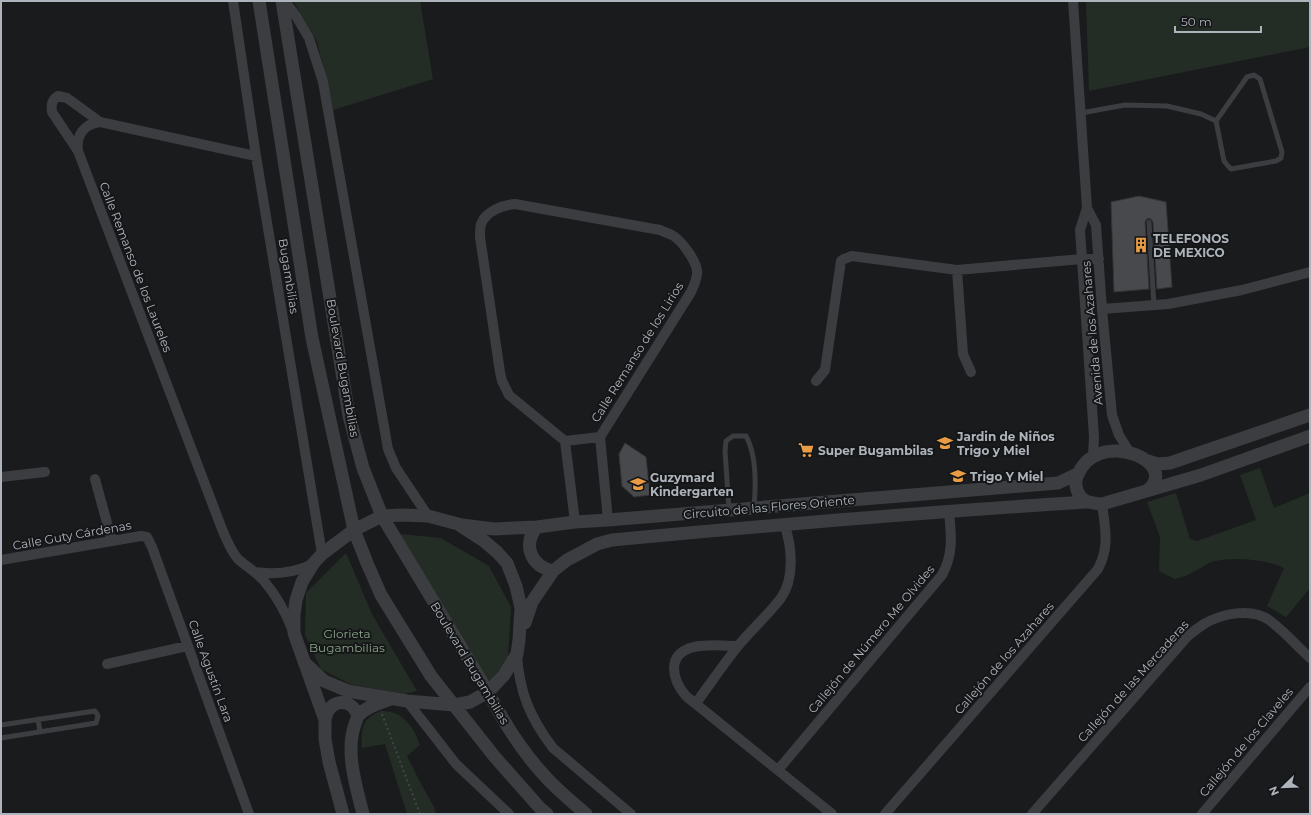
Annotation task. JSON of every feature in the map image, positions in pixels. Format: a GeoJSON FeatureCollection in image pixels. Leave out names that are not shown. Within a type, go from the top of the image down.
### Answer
{"type":"FeatureCollection","features":[{"type":"Feature","properties":{"kind":"street","name":"Bugambilias"},"geometry":{"type":"LineString","coordinates":[[233,1],[318,559]]}},
{"type":"Feature","properties":{"kind":"street","name":"Boulevard Bugambilias"},"geometry":{"type":"LineString","coordinates":[[259,1],[312,338],[354,530],[382,595],[431,676],[494,756],[547,814]]}},
{"type":"Feature","properties":{"kind":"street","name":"Boulevard Bugambilias"},"geometry":{"type":"LineString","coordinates":[[283,1],[296,16],[310,38],[323,82],[388,449],[396,468],[428,516]]}},
{"type":"Feature","properties":{"kind":"street","name":"Boulevard Bugambilias"},"geometry":{"type":"LineString","coordinates":[[283,1],[349,416],[363,468],[382,516],[488,692],[504,722],[543,774],[586,814]]}},
{"type":"Feature","properties":{"kind":"street","name":"Avenida de los Azahares"},"geometry":{"type":"LineString","coordinates":[[1073,1],[1087,208],[1080,230],[1094,437],[1093,456]]}},
{"type":"Feature","properties":{"kind":"street","name":"Calle Remanso de los Laureles"},"geometry":{"type":"LineString","coordinates":[[100,122],[67,98],[58,96],[51,104],[52,112],[78,151],[229,545],[238,558],[255,572],[277,598],[294,633]]}},
{"type":"Feature","properties":{"kind":"street"},"geometry":{"type":"LineString","coordinates":[[78,151],[78,138],[81,132],[89,125],[100,122],[256,156]]}},
{"type":"Feature","properties":{"kind":"street","name":"Calle Remanso de los Lirios"},"geometry":{"type":"LineString","coordinates":[[600,437],[565,441],[509,395],[502,381],[480,237],[481,223],[485,217],[498,208],[515,204],[660,230],[673,235],[687,251],[693,260],[697,271],[696,281],[691,292],[600,437],[608,520]]}},
{"type":"Feature","properties":{"kind":"street","name":"Avenida de los Azahares"},"geometry":{"type":"LineString","coordinates":[[1087,208],[1096,225],[1112,415],[1119,435],[1130,453]]}},
{"type":"Feature","properties":{"kind":"street"},"geometry":{"type":"LineString","coordinates":[[816,381],[825,370],[841,261],[844,259],[852,256],[957,270],[1082,259],[1099,259]]}},
{"type":"Feature","properties":{"kind":"street"},"geometry":{"type":"LineString","coordinates":[[957,270],[963,354],[971,372]]}},
{"type":"Feature","properties":{"kind":"street"},"geometry":{"type":"LineString","coordinates":[[1102,309],[1168,304],[1242,290],[1310,272]]}},
{"type":"Feature","properties":{"kind":"street"},"geometry":{"type":"LineString","coordinates":[[1310,415],[1170,463],[1158,464],[1130,453],[1107,451],[1093,456],[1084,465],[1076,478],[1076,488],[1086,502],[1102,504],[1201,475],[1310,436]]}},
{"type":"Feature","properties":{"kind":"street"},"geometry":{"type":"LineString","coordinates":[[565,441],[575,522]]}},
{"type":"Feature","properties":{"kind":"street"},"geometry":{"type":"LineString","coordinates":[[1148,461],[1156,474],[1154,483],[1148,490]]}},
{"type":"Feature","properties":{"kind":"street"},"geometry":{"type":"LineString","coordinates":[[1,477],[45,472]]}},
{"type":"Feature","properties":{"kind":"street","name":"Circuito de las Flores Oriente"},"geometry":{"type":"LineString","coordinates":[[458,524],[494,528],[537,528],[575,522],[1058,483],[1078,474]]}},
{"type":"Feature","properties":{"kind":"street"},"geometry":{"type":"LineString","coordinates":[[95,479],[112,541]]}},
{"type":"Feature","properties":{"kind":"street","name":"Circuito de las Flores Oriente"},"geometry":{"type":"LineString","coordinates":[[519,640],[532,602],[553,571],[567,560],[597,544],[612,540],[784,524],[1086,502]]}},
{"type":"Feature","properties":{"kind":"street","name":"Callejón de los Azahares"},"geometry":{"type":"LineString","coordinates":[[885,814],[1098,569],[1106,547],[1102,504]]}},
{"type":"Feature","properties":{"kind":"street","name":"Callejón de Número Me Olvides"},"geometry":{"type":"LineString","coordinates":[[778,770],[942,575],[951,553],[949,511]]}},
{"type":"Feature","properties":{"kind":"street"},"geometry":{"type":"LineString","coordinates":[[255,572],[275,574],[294,571],[318,559],[354,530],[382,516],[428,516],[458,524],[484,541],[507,563],[516,586],[521,608],[517,668],[523,694],[528,707],[543,735],[553,748],[631,814]]}},
{"type":"Feature","properties":{"kind":"street"},"geometry":{"type":"LineString","coordinates":[[696,703],[738,646],[781,597],[786,586],[790,569],[791,553],[784,524]]}},
{"type":"Feature","properties":{"kind":"street"},"geometry":{"type":"LineString","coordinates":[[537,528],[531,537],[531,554],[537,564],[547,570],[553,571]]}},
{"type":"Feature","properties":{"kind":"street","name":"Calle Guty Cárdenas"},"geometry":{"type":"LineString","coordinates":[[1,560],[141,536],[147,537]]}},
{"type":"Feature","properties":{"kind":"street","name":"Calle Agustín Lara"},"geometry":{"type":"LineString","coordinates":[[147,537],[152,547],[249,814]]}},
{"type":"Feature","properties":{"kind":"street"},"geometry":{"type":"LineString","coordinates":[[318,559],[302,582],[296,600],[294,633],[326,720]]}},
{"type":"Feature","properties":{"kind":"street","name":"Callejón de las Mercaderas"},"geometry":{"type":"LineString","coordinates":[[1032,814],[1187,637],[1204,624],[1230,614],[1255,614],[1268,619],[1310,658]]}},
{"type":"Feature","properties":{"kind":"street"},"geometry":{"type":"LineString","coordinates":[[107,664],[187,646]]}},
{"type":"Feature","properties":{"kind":"street"},"geometry":{"type":"LineString","coordinates":[[738,646],[698,646],[692,647],[681,653],[674,664],[674,672],[678,686],[686,696],[832,814]]}},
{"type":"Feature","properties":{"kind":"street"},"geometry":{"type":"LineString","coordinates":[[305,663],[324,681],[348,691],[407,701],[454,705],[470,702],[488,692],[504,675],[517,654]]}},
{"type":"Feature","properties":{"kind":"street","name":"Callejón de los Claveles"},"geometry":{"type":"LineString","coordinates":[[1202,814],[1310,687]]}},
{"type":"Feature","properties":{"kind":"street"},"geometry":{"type":"LineString","coordinates":[[363,814],[354,780],[352,753],[353,732],[358,716],[371,706],[393,698]]}},
{"type":"Feature","properties":{"kind":"street"},"geometry":{"type":"LineString","coordinates":[[407,701],[456,764],[509,814]]}},
{"type":"Feature","properties":{"kind":"street"},"geometry":{"type":"LineString","coordinates":[[343,814],[329,762],[325,739],[326,715],[331,707],[339,703],[349,704],[356,711],[358,716]]}},
{"type":"Feature","properties":{"kind":"lane"},"geometry":{"type":"LineString","coordinates":[[1254,75],[1260,80],[1282,152],[1280,158],[1276,161],[1231,169],[1224,161],[1216,122],[1247,77],[1254,75]]}},
{"type":"Feature","properties":{"kind":"lane"},"geometry":{"type":"LineString","coordinates":[[1081,113],[1125,105],[1167,106],[1201,114],[1216,122]]}},
{"type":"Feature","properties":{"kind":"lane"},"geometry":{"type":"LineString","coordinates":[[1149,222],[1154,306]]}},
{"type":"Feature","properties":{"kind":"lane"},"geometry":{"type":"LineString","coordinates":[[729,510],[725,451],[726,441],[733,436],[746,436],[750,444],[755,478],[754,508]]}},
{"type":"Feature","properties":{"kind":"lane"},"geometry":{"type":"LineString","coordinates":[[1,725],[95,710],[98,716],[96,723],[1,738]]}},
{"type":"Feature","properties":{"kind":"lane"},"geometry":{"type":"LineString","coordinates":[[38,719],[40,732]]}},
{"type":"Feature","properties":{"kind":"path"},"geometry":{"type":"LineString","coordinates":[[378,703],[420,814]]}},
{"type":"Feature","properties":{"kind":"green space"},"geometry":{"type":"Polygon","coordinates":[[[293,1],[420,1],[433,79],[333,110],[317,41],[293,1]]]}},
{"type":"Feature","properties":{"kind":"green space"},"geometry":{"type":"Polygon","coordinates":[[[1086,1],[1310,1],[1310,47],[1089,91],[1086,1]]]}},
{"type":"Feature","properties":{"kind":"green space"},"geometry":{"type":"Polygon","coordinates":[[[1260,468],[1274,508],[1310,493],[1310,588],[1286,617],[1267,606],[1284,568],[1277,565],[1248,559],[1219,560],[1211,562],[1190,574],[1175,579],[1159,571],[1160,537],[1147,502],[1176,493],[1190,539],[1197,541],[1256,520],[1240,475],[1260,468]]]}},
{"type":"Feature","properties":{"kind":"green space"},"geometry":{"type":"Polygon","coordinates":[[[400,534],[441,538],[489,566],[511,607],[508,658],[489,683],[400,534]]]}},
{"type":"Feature","properties":{"kind":"green space","name":"Glorieta Bugambilias"},"geometry":{"type":"Polygon","coordinates":[[[346,553],[372,614],[417,691],[404,694],[350,684],[321,669],[305,635],[306,593],[346,553]]]}},
{"type":"Feature","properties":{"kind":"green space"},"geometry":{"type":"Polygon","coordinates":[[[381,711],[395,713],[411,726],[420,745],[407,756],[434,807],[436,814],[407,814],[385,744],[362,748],[362,735],[366,721],[381,711]]]}},
{"type":"Feature","properties":{"kind":"building","name":"TELEFONOS DE MEXICO"},"geometry":{"type":"Polygon","coordinates":[[[1139,196],[1166,202],[1172,287],[1157,289],[1153,222],[1148,218],[1145,222],[1149,289],[1114,292],[1111,202],[1139,196]]]}},
{"type":"Feature","properties":{"kind":"building"},"geometry":{"type":"Polygon","coordinates":[[[625,443],[646,457],[650,495],[634,497],[622,486],[619,454],[625,443]]]}},
{"type":"Feature","properties":{"kind":"place","name":"TELEFONOS DE MEXICO"},"geometry":{"type":"Point","coordinates":[1141,245]}},
{"type":"Feature","properties":{"kind":"place","name":"Jardin de Niños Trigo y Miel"},"geometry":{"type":"Point","coordinates":[945,443]}},
{"type":"Feature","properties":{"kind":"place","name":"Super Bugambilas"},"geometry":{"type":"Point","coordinates":[806,450]}},
{"type":"Feature","properties":{"kind":"place","name":"Trigo Y Miel"},"geometry":{"type":"Point","coordinates":[958,476]}},
{"type":"Feature","properties":{"kind":"place","name":"Guzymard Kindergarten"},"geometry":{"type":"Point","coordinates":[638,484]}}]}
